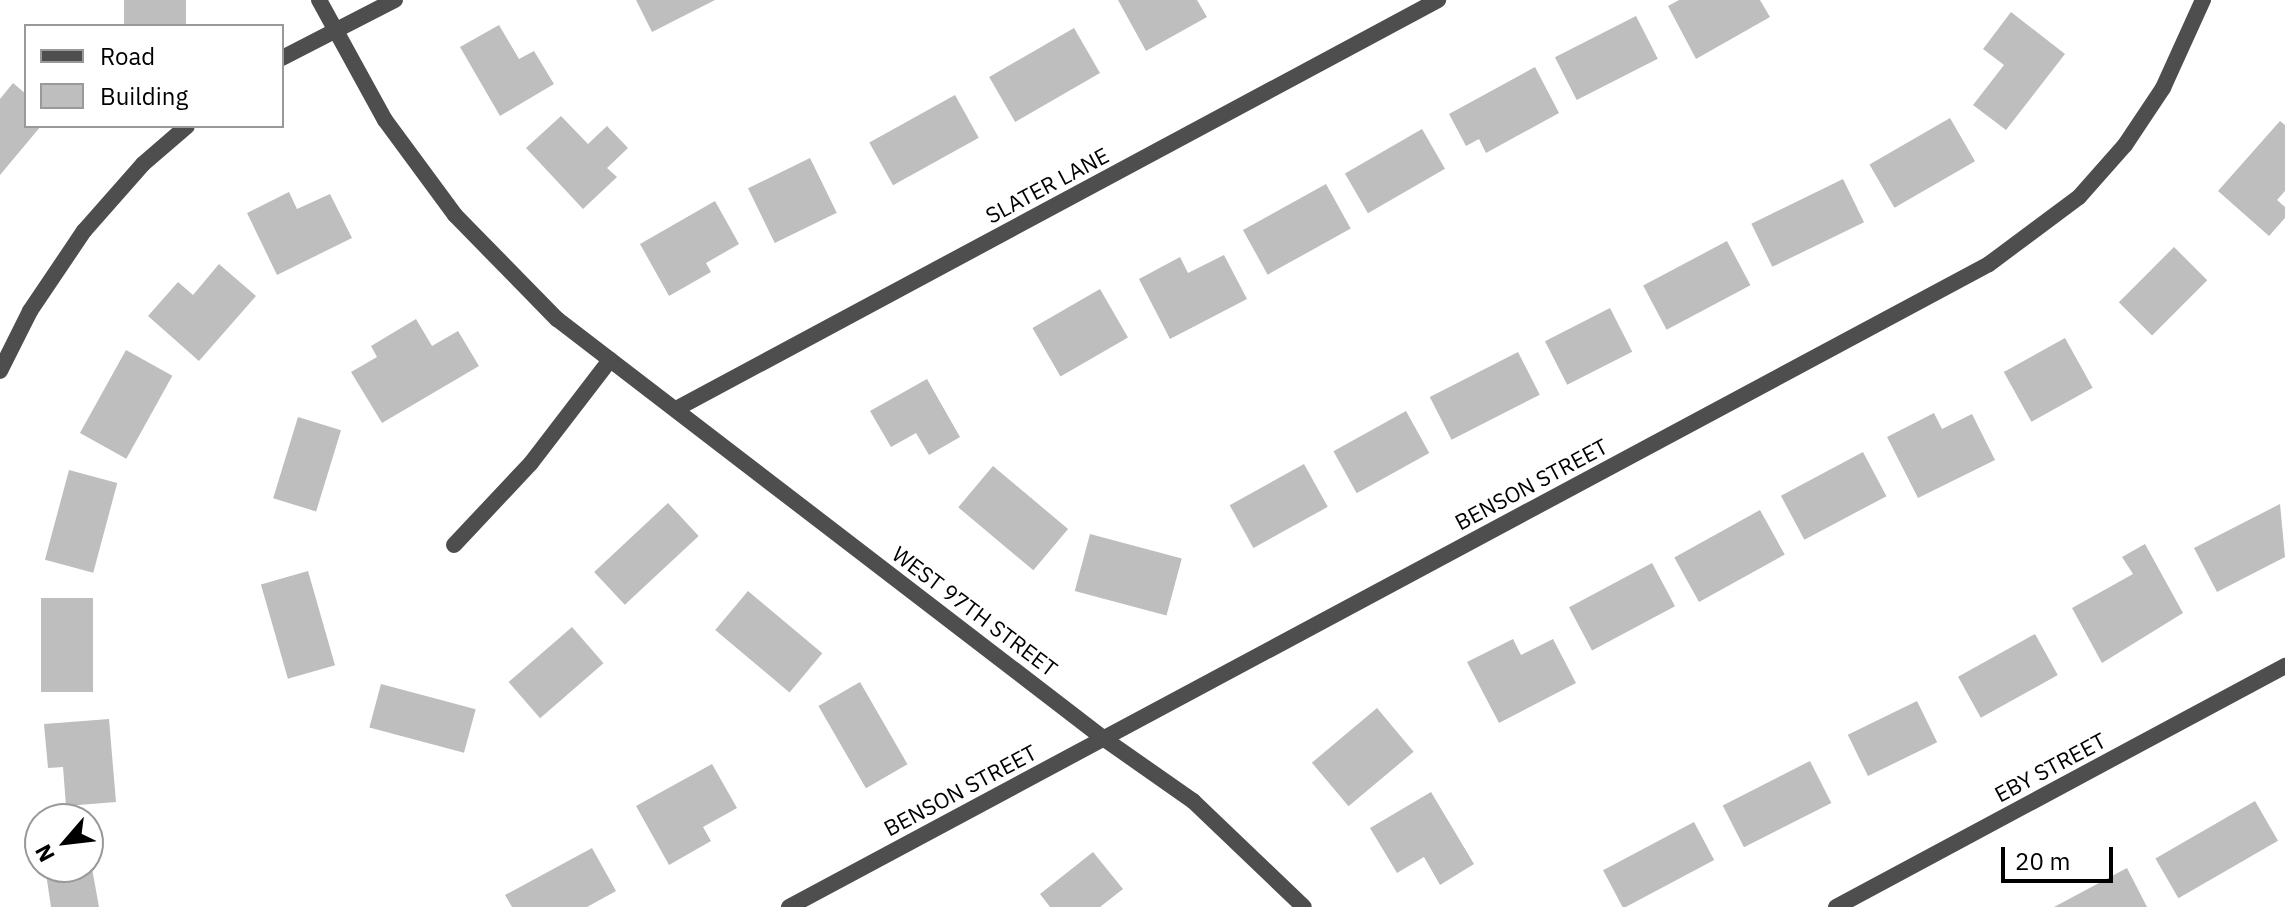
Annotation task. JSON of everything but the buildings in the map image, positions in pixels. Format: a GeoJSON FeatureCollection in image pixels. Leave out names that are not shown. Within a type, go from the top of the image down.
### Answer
{"type":"FeatureCollection","features":[{"type":"Feature","properties":{"kind":"street","name":"WEST 97TH STREET"},"geometry":{"type":"LineString","coordinates":[[319,0],[385,120],[455,215],[527,291],[610,360],[1103,738],[1193,801],[1304,907]]}},
{"type":"Feature","properties":{"kind":"street"},"geometry":{"type":"LineString","coordinates":[[284,57],[395,0]]}},
{"type":"Feature","properties":{"kind":"street","name":"SLATER LANE"},"geometry":{"type":"LineString","coordinates":[[676,409],[1438,0]]}},
{"type":"Feature","properties":{"kind":"street","name":"BENSON STREET"},"geometry":{"type":"LineString","coordinates":[[789,907],[1989,264],[2028,239],[2079,197],[2125,145],[2163,88],[2203,0]]}},
{"type":"Feature","properties":{"kind":"street"},"geometry":{"type":"LineString","coordinates":[[0,371],[30,311],[84,231],[143,164],[185,128]]}},
{"type":"Feature","properties":{"kind":"street"},"geometry":{"type":"LineString","coordinates":[[454,545],[531,463],[610,360]]}},
{"type":"Feature","properties":{"kind":"street","name":"EBY STREET"},"geometry":{"type":"LineString","coordinates":[[1836,907],[2285,666]]}}]}
